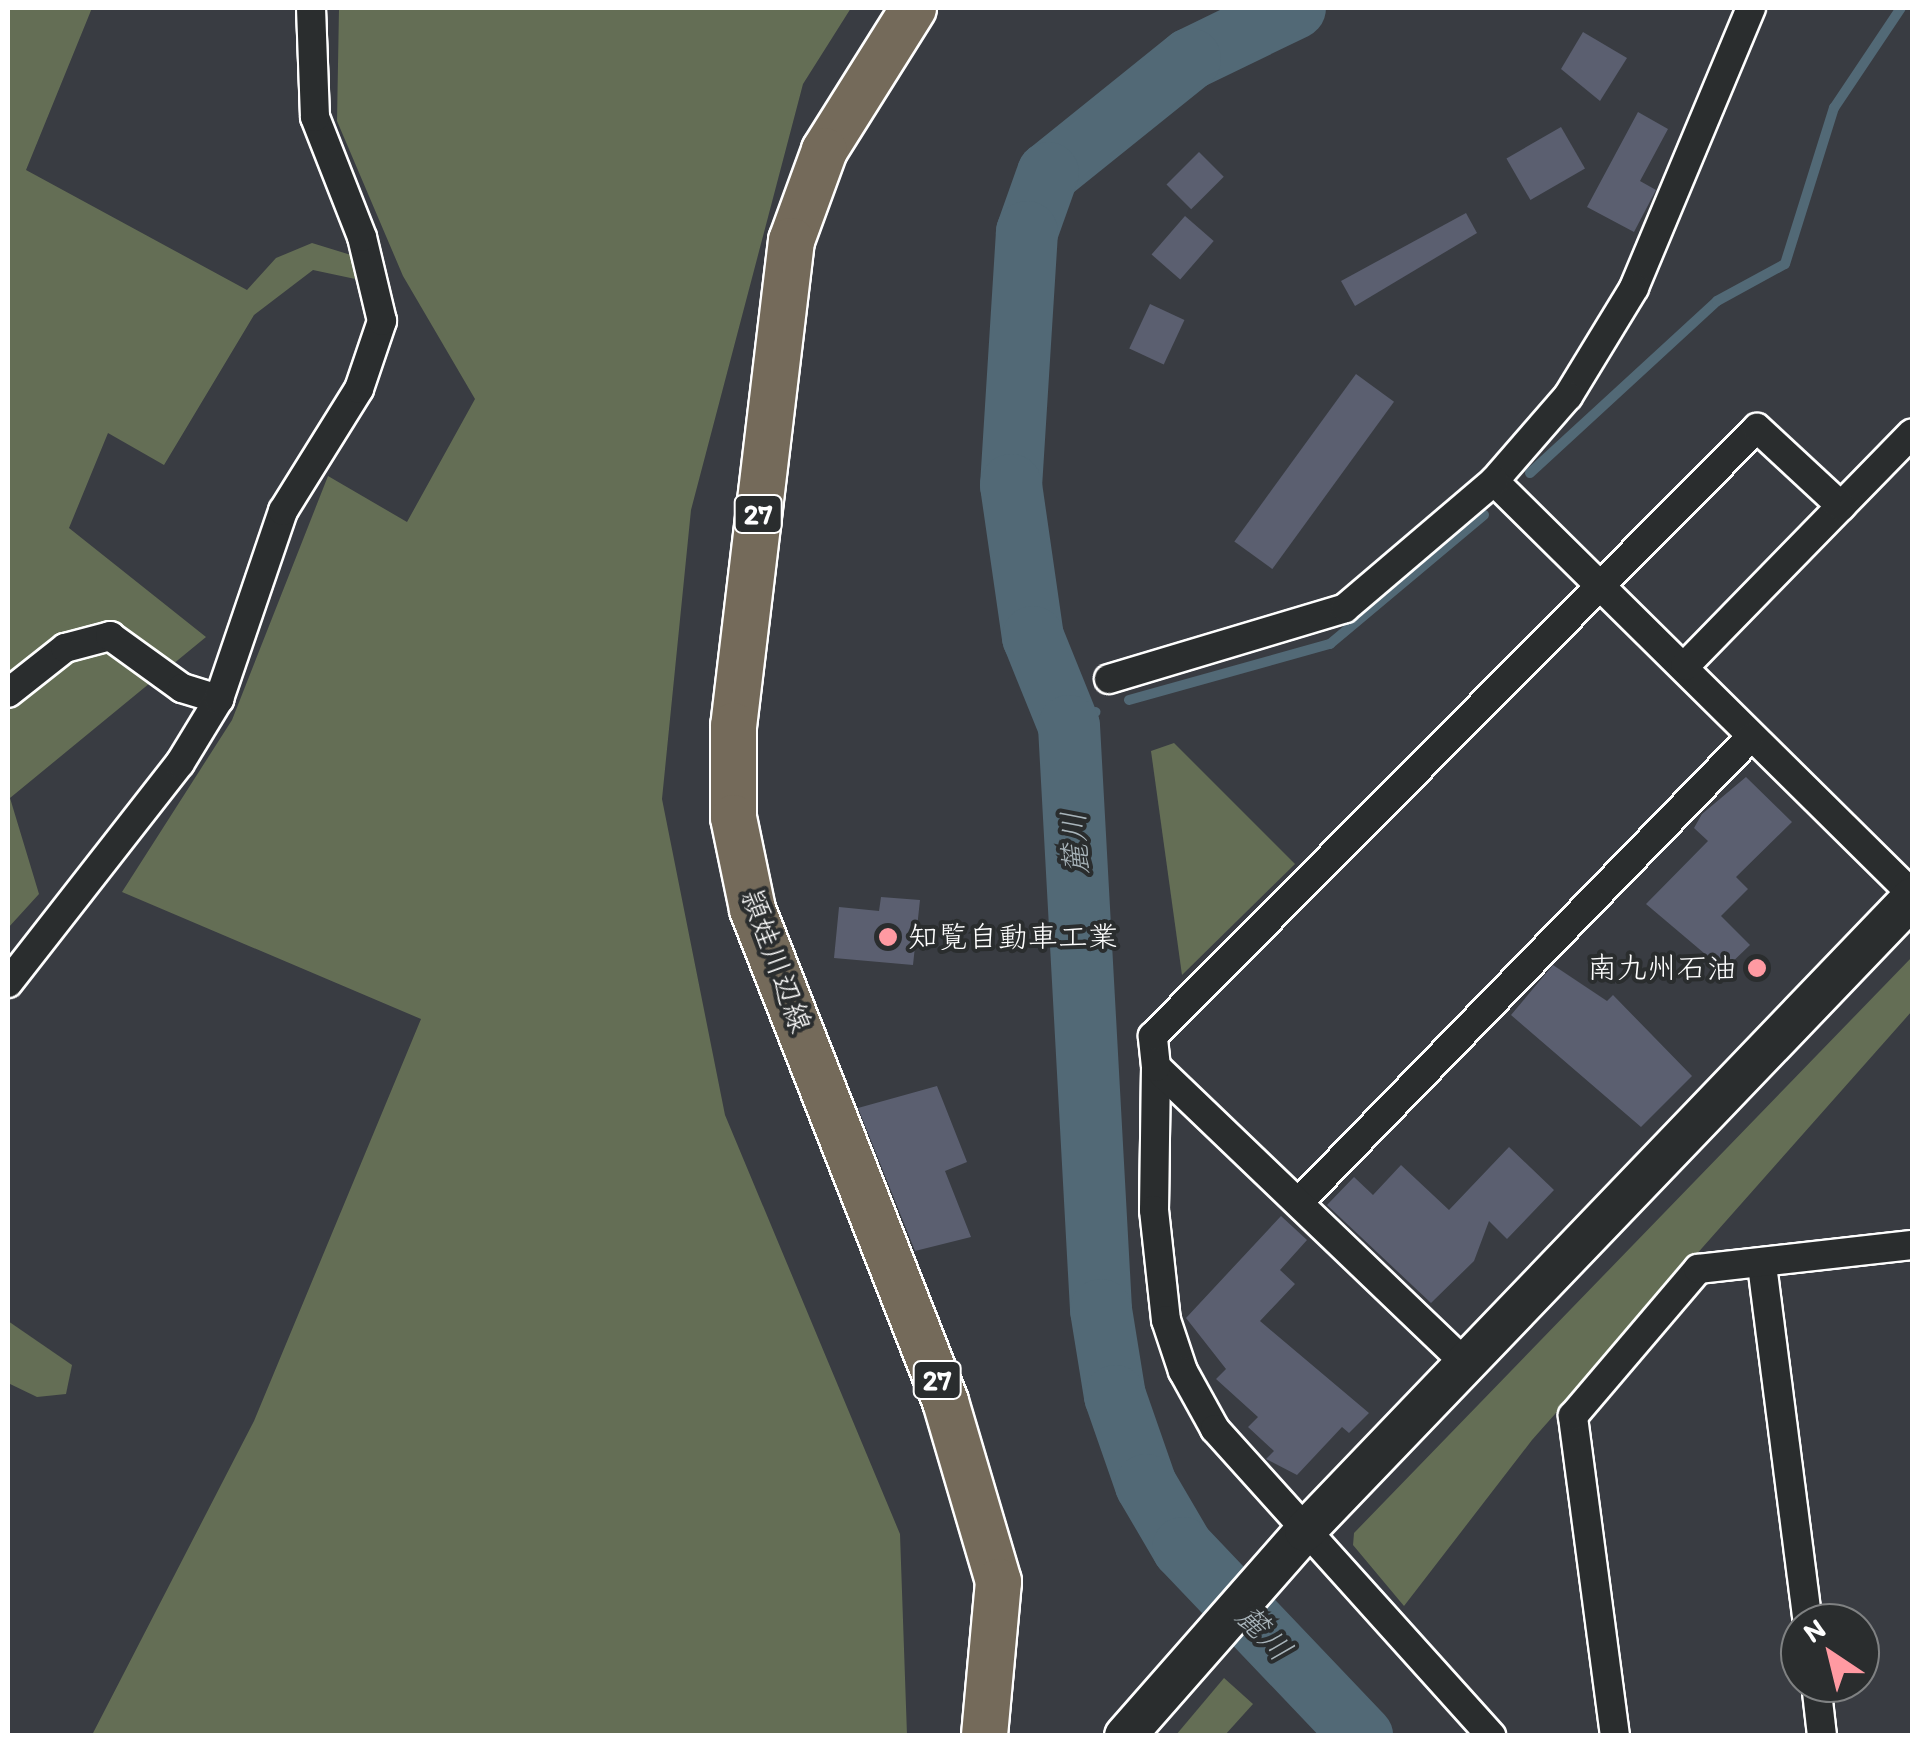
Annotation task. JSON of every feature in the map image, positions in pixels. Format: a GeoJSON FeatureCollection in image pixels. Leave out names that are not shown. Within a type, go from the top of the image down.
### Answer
{"type":"FeatureCollection","features":[{"type":"Feature","properties":{"kind":"main road","name":"頴娃川辺線"},"geometry":{"type":"LineString","coordinates":[[913,8],[824,150],[791,240],[733,725],[733,817],[752,909],[945,1402],[998,1581],[984,1736]]}},
{"type":"Feature","properties":{"kind":"street"},"geometry":{"type":"LineString","coordinates":[[8,982],[180,763],[218,699],[282,511],[360,389],[382,321],[362,237],[315,117],[311,8]]}},
{"type":"Feature","properties":{"kind":"street"},"geometry":{"type":"LineString","coordinates":[[1108,679],[1346,608],[1494,481],[1568,396],[1634,288],[1750,8]]}},
{"type":"Feature","properties":{"kind":"street"},"geometry":{"type":"LineString","coordinates":[[1490,1736],[1298,1539],[1215,1429],[1166,1320],[1154,1210],[1153,1036],[1757,428],[1841,506]]}},
{"type":"Feature","properties":{"kind":"street"},"geometry":{"type":"LineString","coordinates":[[1685,666],[1912,433]]}},
{"type":"Feature","properties":{"kind":"street"},"geometry":{"type":"LineString","coordinates":[[1124,1736],[1298,1539],[1912,896],[1749,739],[1685,666],[1597,589],[1494,481]]}},
{"type":"Feature","properties":{"kind":"street"},"geometry":{"type":"LineString","coordinates":[[8,692],[65,648],[110,636],[182,688],[218,699]]}},
{"type":"Feature","properties":{"kind":"street"},"geometry":{"type":"LineString","coordinates":[[1299,1202],[1749,739]]}},
{"type":"Feature","properties":{"kind":"street"},"geometry":{"type":"LineString","coordinates":[[1156,1067],[1466,1364]]}},
{"type":"Feature","properties":{"kind":"street"},"geometry":{"type":"LineString","coordinates":[[1615,1736],[1574,1416],[1698,1269],[1762,1265],[1912,1245]]}},
{"type":"Feature","properties":{"kind":"street"},"geometry":{"type":"LineString","coordinates":[[1762,1265],[1805,1603]]}},
{"type":"Feature","properties":{"kind":"street"},"geometry":{"type":"LineString","coordinates":[[1818,1703],[1822,1736]]}},
{"type":"Feature","properties":{"kind":"green space"},"geometry":{"type":"Polygon","coordinates":[[[8,8],[92,8],[26,170],[247,290],[276,258],[312,243],[351,255],[360,280],[313,270],[254,315],[164,465],[108,433],[69,528],[206,637],[10,798],[39,894],[8,928],[8,8]]]}},
{"type":"Feature","properties":{"kind":"green space"},"geometry":{"type":"Polygon","coordinates":[[[339,8],[851,8],[803,84],[691,510],[662,799],[725,1115],[900,1534],[907,1735],[92,1735],[254,1421],[421,1019],[122,892],[232,720],[328,476],[407,522],[475,399],[403,276],[337,121],[339,8]]]}},
{"type":"Feature","properties":{"kind":"green space"},"geometry":{"type":"Polygon","coordinates":[[[1174,743],[1295,864],[1182,975],[1151,751],[1174,743]]]}},
{"type":"Feature","properties":{"kind":"green space"},"geometry":{"type":"Polygon","coordinates":[[[1912,957],[1912,1011],[1532,1440],[1404,1606],[1353,1545],[1354,1533],[1912,957]]]}},
{"type":"Feature","properties":{"kind":"green space"},"geometry":{"type":"Polygon","coordinates":[[[8,1321],[72,1365],[66,1394],[37,1397],[8,1383],[8,1321]]]}},
{"type":"Feature","properties":{"kind":"green space"},"geometry":{"type":"Polygon","coordinates":[[[1224,1678],[1253,1704],[1225,1735],[1176,1735],[1224,1678]]]}},
{"type":"Feature","properties":{"kind":"building"},"geometry":{"type":"Polygon","coordinates":[[[1583,32],[1627,58],[1600,101],[1561,69],[1583,32]]]}},
{"type":"Feature","properties":{"kind":"building"},"geometry":{"type":"Polygon","coordinates":[[[1638,112],[1668,129],[1640,181],[1656,190],[1634,232],[1587,207],[1638,112]]]}},
{"type":"Feature","properties":{"kind":"building"},"geometry":{"type":"Polygon","coordinates":[[[1561,127],[1585,169],[1530,200],[1506,158],[1561,127]]]}},
{"type":"Feature","properties":{"kind":"building"},"geometry":{"type":"Polygon","coordinates":[[[1199,152],[1224,177],[1191,209],[1166,185],[1199,152]]]}},
{"type":"Feature","properties":{"kind":"building"},"geometry":{"type":"Polygon","coordinates":[[[1466,213],[1477,233],[1355,306],[1341,281],[1466,213]]]}},
{"type":"Feature","properties":{"kind":"building"},"geometry":{"type":"Polygon","coordinates":[[[1185,216],[1214,241],[1180,279],[1152,254],[1185,216]]]}},
{"type":"Feature","properties":{"kind":"building"},"geometry":{"type":"Polygon","coordinates":[[[1150,304],[1184,320],[1164,364],[1129,348],[1150,304]]]}},
{"type":"Feature","properties":{"kind":"building"},"geometry":{"type":"Polygon","coordinates":[[[1356,374],[1394,402],[1272,569],[1234,541],[1356,374]]]}},
{"type":"Feature","properties":{"kind":"building"},"geometry":{"type":"Polygon","coordinates":[[[1746,777],[1792,822],[1736,877],[1748,889],[1721,916],[1750,945],[1724,970],[1646,904],[1708,841],[1694,828],[1702,814],[1746,777]]]}},
{"type":"Feature","properties":{"kind":"building"},"geometry":{"type":"Polygon","coordinates":[[[881,897],[920,900],[913,965],[834,958],[839,907],[879,911],[881,897]]]}},
{"type":"Feature","properties":{"kind":"building"},"geometry":{"type":"Polygon","coordinates":[[[1553,965],[1607,1001],[1613,995],[1692,1076],[1641,1127],[1511,1015],[1553,965]]]}},
{"type":"Feature","properties":{"kind":"building"},"geometry":{"type":"Polygon","coordinates":[[[937,1086],[967,1162],[945,1171],[971,1237],[915,1251],[858,1108],[937,1086]]]}},
{"type":"Feature","properties":{"kind":"building"},"geometry":{"type":"Polygon","coordinates":[[[1509,1147],[1554,1190],[1507,1239],[1489,1221],[1474,1261],[1431,1303],[1327,1205],[1354,1177],[1373,1195],[1401,1165],[1449,1210],[1509,1147]]]}},
{"type":"Feature","properties":{"kind":"building"},"geometry":{"type":"Polygon","coordinates":[[[1281,1216],[1307,1240],[1280,1270],[1295,1284],[1260,1321],[1369,1413],[1349,1433],[1342,1427],[1297,1475],[1266,1459],[1274,1451],[1248,1427],[1258,1417],[1216,1379],[1226,1369],[1186,1318],[1281,1216]]]}},
{"type":"Feature","properties":{"kind":"waterway","name":"麓川"},"geometry":{"type":"LineString","coordinates":[[1295,8],[1190,59],[1048,173],[1027,232],[1011,485],[1033,637],[1069,726],[1101,1310],[1115,1396],[1146,1485],[1183,1548],[1362,1736]]}},
{"type":"Feature","properties":{"kind":"waterway"},"geometry":{"type":"LineString","coordinates":[[1530,473],[1717,301],[1785,264],[1834,108],[1901,8]]}},
{"type":"Feature","properties":{"kind":"waterway"},"geometry":{"type":"LineString","coordinates":[[1129,700],[1330,644],[1484,515]]}},
{"type":"Feature","properties":{"kind":"waterway"},"geometry":{"type":"LineString","coordinates":[[1069,726],[1095,712]]}},
{"type":"Feature","properties":{"kind":"place","name":"知覧自動車工業"},"geometry":{"type":"Point","coordinates":[888,937]}},
{"type":"Feature","properties":{"kind":"place","name":"南九州石油"},"geometry":{"type":"Point","coordinates":[1757,968]}}]}
